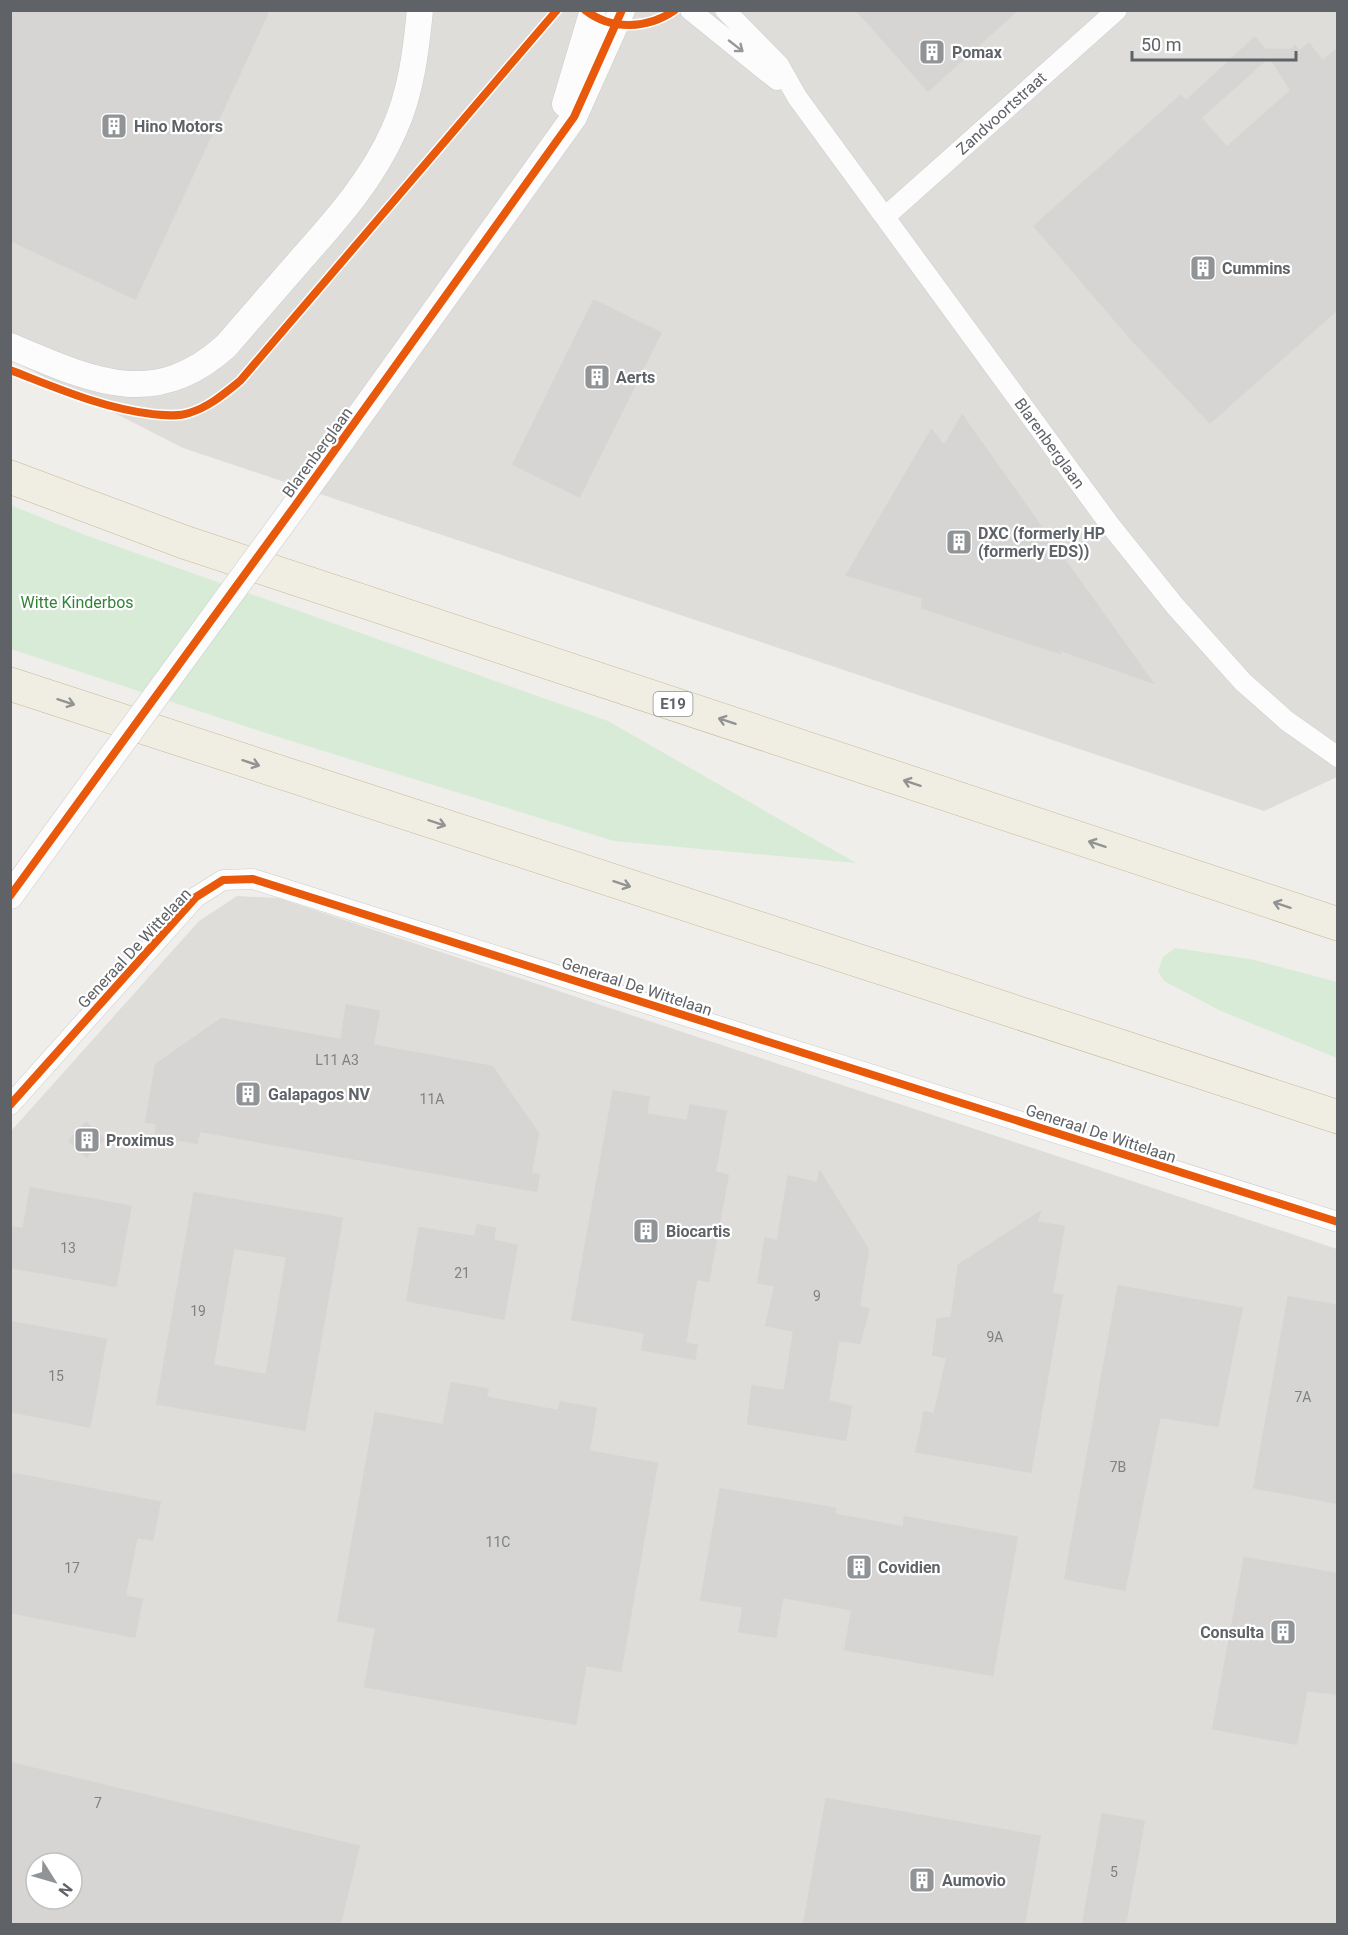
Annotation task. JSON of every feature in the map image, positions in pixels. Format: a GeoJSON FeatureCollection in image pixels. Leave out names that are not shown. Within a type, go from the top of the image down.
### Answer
{"type":"FeatureCollection","features":[{"type":"Feature","properties":{"kind":"highway","name":"E19"},"geometry":{"type":"LineString","coordinates":[[10,477],[184,542],[1338,924]]}},
{"type":"Feature","properties":{"kind":"highway"},"geometry":{"type":"LineString","coordinates":[[10,684],[1338,1117]]}},
{"type":"Feature","properties":{"kind":"street"},"geometry":{"type":"LineString","coordinates":[[10,346],[86,376],[117,384],[145,385],[174,378],[212,359],[226,346],[338,217],[376,164],[394,129],[408,91],[417,48],[420,10]]}},
{"type":"Feature","properties":{"kind":"street","name":"Blarenberglaan"},"geometry":{"type":"LineString","coordinates":[[546,155],[562,112],[593,10]]}},
{"type":"Feature","properties":{"kind":"street","name":"Blarenberglaan"},"geometry":{"type":"LineString","coordinates":[[10,896],[294,507],[574,117],[622,10]]}},
{"type":"Feature","properties":{"kind":"street","name":"Blarenberglaan"},"geometry":{"type":"LineString","coordinates":[[690,10],[798,97]]}},
{"type":"Feature","properties":{"kind":"street","name":"Blarenberglaan"},"geometry":{"type":"LineString","coordinates":[[725,10],[778,65],[798,97],[1110,525],[1175,606],[1244,682],[1287,721],[1338,758]]}},
{"type":"Feature","properties":{"kind":"street","name":"Zandvoortstraat"},"geometry":{"type":"LineString","coordinates":[[886,216],[1117,10]]}},
{"type":"Feature","properties":{"kind":"street","name":"Generaal De Wittelaan"},"geometry":{"type":"LineString","coordinates":[[10,1105],[196,897],[223,880],[253,879],[1338,1222]]}},
{"type":"Feature","properties":{"kind":"shaded area"},"geometry":{"type":"Polygon","coordinates":[[[10,11],[1337,11],[1337,777],[1264,811],[183,448],[11,360],[10,11]]]}},
{"type":"Feature","properties":{"kind":"shaded area"},"geometry":{"type":"Polygon","coordinates":[[[237,896],[278,898],[1337,1249],[1337,1924],[11,1924],[11,1131],[199,921],[237,896]]]}},
{"type":"Feature","properties":{"kind":"green space","name":"Witte Kinderbos"},"geometry":{"type":"Polygon","coordinates":[[[10,505],[85,535],[608,721],[856,863],[614,841],[272,735],[11,649],[10,505]]]}},
{"type":"Feature","properties":{"kind":"green space"},"geometry":{"type":"Polygon","coordinates":[[[1175,948],[1250,959],[1337,982],[1337,1058],[1221,1011],[1164,981],[1158,971],[1163,957],[1175,948]]]}},
{"type":"Feature","properties":{"kind":"building","name":"Hino Motors"},"geometry":{"type":"Polygon","coordinates":[[[10,10],[271,10],[136,301],[10,242],[10,10]]]}},
{"type":"Feature","properties":{"kind":"building","name":"Pomax"},"geometry":{"type":"Polygon","coordinates":[[[854,10],[1020,10],[928,93],[854,10]]]}},
{"type":"Feature","properties":{"kind":"building","name":"Cummins"},"geometry":{"type":"Polygon","coordinates":[[[1255,35],[1266,48],[1291,48],[1295,43],[1300,49],[1309,41],[1323,59],[1338,46],[1338,311],[1210,425],[1128,338],[1032,226],[1181,93],[1186,99],[1255,35]],[[1269,59],[1203,118],[1227,145],[1289,90],[1269,59]]]}},
{"type":"Feature","properties":{"kind":"building","name":"Aerts"},"geometry":{"type":"Polygon","coordinates":[[[593,298],[663,332],[580,499],[511,465],[593,298]]]}},
{"type":"Feature","properties":{"kind":"building","name":"DXC (formerly HP (formerly EDS))"},"geometry":{"type":"Polygon","coordinates":[[[962,412],[1157,686],[1061,652],[1063,656],[920,609],[921,599],[844,576],[931,427],[944,443],[962,412]]]}},
{"type":"Feature","properties":{"kind":"building"},"geometry":{"type":"Polygon","coordinates":[[[345,1003],[381,1010],[375,1044],[493,1065],[540,1133],[533,1172],[541,1173],[538,1193],[201,1133],[198,1145],[153,1137],[155,1125],[144,1123],[154,1064],[221,1017],[340,1038],[345,1003]]]}},
{"type":"Feature","properties":{"kind":"building","name":"Biocartis"},"geometry":{"type":"Polygon","coordinates":[[[612,1089],[651,1096],[648,1113],[686,1119],[689,1103],[728,1110],[717,1171],[730,1174],[710,1283],[698,1281],[687,1342],[699,1344],[696,1361],[640,1351],[643,1334],[570,1321],[612,1089]]]}},
{"type":"Feature","properties":{"kind":"building","name":"Proximus"},"geometry":{"type":"Polygon","coordinates":[[[86,1120],[106,1139],[87,1159],[67,1141],[86,1120]]]}},
{"type":"Feature","properties":{"kind":"building"},"geometry":{"type":"Polygon","coordinates":[[[819,1167],[870,1249],[861,1305],[871,1308],[861,1345],[840,1342],[830,1400],[853,1405],[847,1442],[746,1425],[751,1384],[783,1389],[792,1332],[764,1327],[773,1287],[756,1284],[764,1236],[776,1239],[787,1174],[816,1181],[819,1167]]]}},
{"type":"Feature","properties":{"kind":"building"},"geometry":{"type":"Polygon","coordinates":[[[29,1186],[133,1205],[117,1288],[10,1269],[10,1225],[22,1227],[29,1186]]]}},
{"type":"Feature","properties":{"kind":"building"},"geometry":{"type":"Polygon","coordinates":[[[193,1191],[344,1217],[306,1432],[155,1405],[193,1191]],[[235,1250],[215,1364],[265,1373],[285,1258],[235,1250]]]}},
{"type":"Feature","properties":{"kind":"building"},"geometry":{"type":"Polygon","coordinates":[[[1043,1208],[1039,1221],[1066,1225],[1054,1292],[1064,1294],[1032,1474],[914,1453],[923,1410],[933,1412],[945,1359],[931,1356],[936,1318],[950,1316],[957,1264],[1043,1208]]]}},
{"type":"Feature","properties":{"kind":"building"},"geometry":{"type":"Polygon","coordinates":[[[476,1223],[497,1227],[495,1239],[519,1244],[505,1321],[405,1302],[418,1226],[474,1235],[476,1223]]]}},
{"type":"Feature","properties":{"kind":"building"},"geometry":{"type":"Polygon","coordinates":[[[1117,1284],[1244,1307],[1219,1428],[1161,1419],[1126,1592],[1063,1580],[1117,1284]]]}},
{"type":"Feature","properties":{"kind":"building"},"geometry":{"type":"Polygon","coordinates":[[[1287,1295],[1338,1304],[1338,1505],[1252,1489],[1287,1295]]]}},
{"type":"Feature","properties":{"kind":"building"},"geometry":{"type":"Polygon","coordinates":[[[10,1320],[108,1338],[91,1429],[10,1413],[10,1320]]]}},
{"type":"Feature","properties":{"kind":"building"},"geometry":{"type":"Polygon","coordinates":[[[450,1381],[490,1388],[488,1396],[557,1409],[559,1400],[598,1407],[591,1450],[659,1462],[622,1673],[587,1667],[577,1726],[363,1688],[374,1629],[336,1622],[374,1411],[442,1423],[450,1381]]]}},
{"type":"Feature","properties":{"kind":"building"},"geometry":{"type":"Polygon","coordinates":[[[10,1471],[162,1501],[154,1542],[138,1539],[127,1595],[144,1598],[136,1639],[10,1614],[10,1471]]]}},
{"type":"Feature","properties":{"kind":"building","name":"Covidien"},"geometry":{"type":"Polygon","coordinates":[[[719,1487],[837,1507],[836,1513],[902,1525],[903,1515],[1019,1536],[994,1677],[843,1651],[850,1611],[784,1599],[777,1639],[737,1633],[741,1608],[699,1601],[719,1487]]]}},
{"type":"Feature","properties":{"kind":"building","name":"Consulta"},"geometry":{"type":"Polygon","coordinates":[[[1243,1556],[1338,1572],[1338,1696],[1308,1692],[1298,1746],[1211,1730],[1243,1556]]]}},
{"type":"Feature","properties":{"kind":"building"},"geometry":{"type":"Polygon","coordinates":[[[10,1761],[361,1845],[342,1924],[10,1924],[10,1761]]]}},
{"type":"Feature","properties":{"kind":"building","name":"Aumovio"},"geometry":{"type":"Polygon","coordinates":[[[825,1797],[1042,1835],[1026,1924],[802,1924],[825,1797]]]}},
{"type":"Feature","properties":{"kind":"building"},"geometry":{"type":"Polygon","coordinates":[[[1101,1812],[1146,1820],[1127,1924],[1081,1924],[1101,1812]]]}},
{"type":"Feature","properties":{"kind":"cycle path"},"geometry":{"type":"LineString","coordinates":[[10,370],[97,402],[152,414],[185,414],[216,400],[240,381],[557,10]]}},
{"type":"Feature","properties":{"kind":"cycle path"},"geometry":{"type":"LineString","coordinates":[[585,10],[607,22],[630,25],[653,21],[675,10]]}},
{"type":"Feature","properties":{"kind":"cycle path"},"geometry":{"type":"LineString","coordinates":[[10,896],[294,507],[574,117],[622,10]]}},
{"type":"Feature","properties":{"kind":"cycle path"},"geometry":{"type":"LineString","coordinates":[[10,1105],[196,897],[223,880],[253,879],[1338,1222]]}},
{"type":"Feature","properties":{"kind":"place","name":"Pomax"},"geometry":{"type":"Point","coordinates":[932,52]}},
{"type":"Feature","properties":{"kind":"place","name":"Hino Motors"},"geometry":{"type":"Point","coordinates":[114,126]}},
{"type":"Feature","properties":{"kind":"place","name":"Cummins"},"geometry":{"type":"Point","coordinates":[1203,268]}},
{"type":"Feature","properties":{"kind":"place","name":"Aerts"},"geometry":{"type":"Point","coordinates":[597,377]}},
{"type":"Feature","properties":{"kind":"place","name":"DXC (formerly HP (formerly EDS))"},"geometry":{"type":"Point","coordinates":[959,542]}},
{"type":"Feature","properties":{"kind":"place","name":"Galapagos NV"},"geometry":{"type":"Point","coordinates":[248,1094]}},
{"type":"Feature","properties":{"kind":"place","name":"Proximus"},"geometry":{"type":"Point","coordinates":[87,1140]}},
{"type":"Feature","properties":{"kind":"place","name":"Biocartis"},"geometry":{"type":"Point","coordinates":[646,1231]}},
{"type":"Feature","properties":{"kind":"place","name":"Covidien"},"geometry":{"type":"Point","coordinates":[859,1567]}},
{"type":"Feature","properties":{"kind":"place","name":"Consulta"},"geometry":{"type":"Point","coordinates":[1283,1632]}},
{"type":"Feature","properties":{"kind":"place","name":"Aumovio"},"geometry":{"type":"Point","coordinates":[922,1880]}}]}
